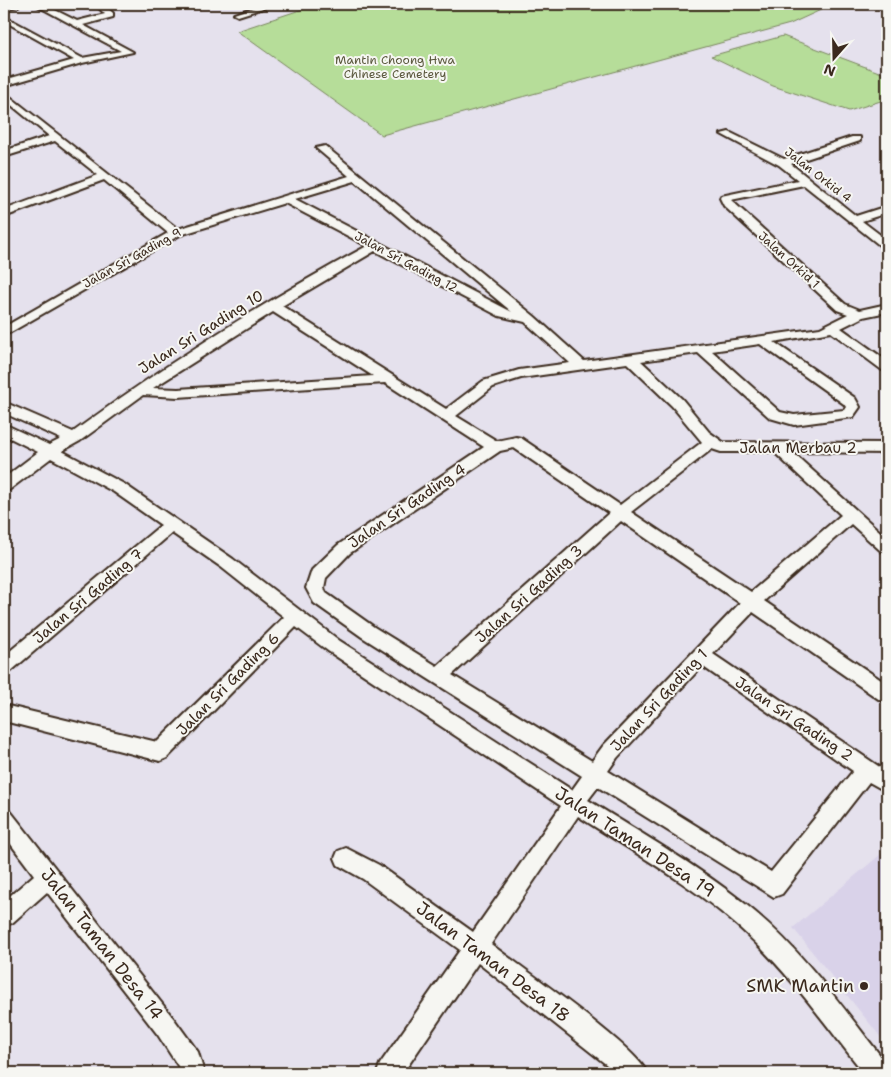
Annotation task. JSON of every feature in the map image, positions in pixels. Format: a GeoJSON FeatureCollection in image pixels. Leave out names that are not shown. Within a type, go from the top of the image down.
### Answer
{"type":"FeatureCollection","features":[{"type":"Feature","properties":{"kind":"street"},"geometry":{"type":"LineString","coordinates":[[4,7],[15,4]]}},
{"type":"Feature","properties":{"kind":"street"},"geometry":{"type":"LineString","coordinates":[[4,83],[82,61],[129,52],[38,4]]}},
{"type":"Feature","properties":{"kind":"street"},"geometry":{"type":"LineString","coordinates":[[77,24],[110,15],[99,4]]}},
{"type":"Feature","properties":{"kind":"street"},"geometry":{"type":"LineString","coordinates":[[238,14],[272,4]]}},
{"type":"Feature","properties":{"kind":"street"},"geometry":{"type":"LineString","coordinates":[[4,18],[82,61]]}},
{"type":"Feature","properties":{"kind":"street"},"geometry":{"type":"LineString","coordinates":[[6,99],[176,233]]}},
{"type":"Feature","properties":{"kind":"street","name":"Jalan Orkid 4"},"geometry":{"type":"LineString","coordinates":[[726,134],[783,162],[805,182],[887,246]]}},
{"type":"Feature","properties":{"kind":"street"},"geometry":{"type":"LineString","coordinates":[[4,154],[56,137]]}},
{"type":"Feature","properties":{"kind":"street"},"geometry":{"type":"LineString","coordinates":[[783,162],[856,139]]}},
{"type":"Feature","properties":{"kind":"street","name":"Jalan Sri Gading 12"},"geometry":{"type":"LineString","coordinates":[[321,148],[529,319],[580,364]]}},
{"type":"Feature","properties":{"kind":"street"},"geometry":{"type":"LineString","coordinates":[[4,214],[106,176]]}},
{"type":"Feature","properties":{"kind":"street","name":"Jalan Sri Gading 9"},"geometry":{"type":"LineString","coordinates":[[4,332],[176,233],[356,177]]}},
{"type":"Feature","properties":{"kind":"street"},"geometry":{"type":"LineString","coordinates":[[725,198],[805,182]]}},
{"type":"Feature","properties":{"kind":"street","name":"Jalan Orkid 1"},"geometry":{"type":"LineString","coordinates":[[725,198],[728,204],[841,307],[858,314]]}},
{"type":"Feature","properties":{"kind":"street","name":"Jalan Sri Gading 12"},"geometry":{"type":"LineString","coordinates":[[286,199],[504,313],[513,317],[529,319]]}},
{"type":"Feature","properties":{"kind":"street"},"geometry":{"type":"LineString","coordinates":[[854,220],[887,208]]}},
{"type":"Feature","properties":{"kind":"street","name":"Jalan Sri Gading 10"},"geometry":{"type":"LineString","coordinates":[[4,486],[49,451],[75,438],[140,390],[324,274],[375,246]]}},
{"type":"Feature","properties":{"kind":"street"},"geometry":{"type":"LineString","coordinates":[[273,306],[495,446]]}},
{"type":"Feature","properties":{"kind":"street"},"geometry":{"type":"LineString","coordinates":[[448,416],[488,384],[519,374],[763,340],[832,328],[858,314],[884,311]]}},
{"type":"Feature","properties":{"kind":"street"},"geometry":{"type":"LineString","coordinates":[[832,328],[887,367]]}},
{"type":"Feature","properties":{"kind":"street"},"geometry":{"type":"LineString","coordinates":[[702,349],[775,415],[794,420],[848,414],[853,407],[850,401],[763,340]]}},
{"type":"Feature","properties":{"kind":"street"},"geometry":{"type":"LineString","coordinates":[[630,358],[683,409],[702,436],[710,443]]}},
{"type":"Feature","properties":{"kind":"street"},"geometry":{"type":"LineString","coordinates":[[140,390],[155,393],[178,393],[388,379]]}},
{"type":"Feature","properties":{"kind":"street"},"geometry":{"type":"LineString","coordinates":[[4,407],[50,430],[75,438]]}},
{"type":"Feature","properties":{"kind":"street","name":"Jalan Taman Desa 19"},"geometry":{"type":"LineString","coordinates":[[4,429],[83,467],[119,488],[296,616],[334,646],[574,802],[699,880],[749,921],[802,976],[879,1073]]}},
{"type":"Feature","properties":{"kind":"street","name":"Jalan Sri Gading 4"},"geometry":{"type":"LineString","coordinates":[[438,676],[396,651],[320,598],[315,588],[318,575],[344,549],[495,446],[516,442],[621,512]]}},
{"type":"Feature","properties":{"kind":"street","name":"Jalan Merbau 2"},"geometry":{"type":"LineString","coordinates":[[710,443],[733,448],[887,448]]}},
{"type":"Feature","properties":{"kind":"street","name":"Jalan Sri Gading 3"},"geometry":{"type":"LineString","coordinates":[[438,676],[621,512],[710,443]]}},
{"type":"Feature","properties":{"kind":"street"},"geometry":{"type":"LineString","coordinates":[[778,448],[887,547]]}},
{"type":"Feature","properties":{"kind":"street"},"geometry":{"type":"LineString","coordinates":[[621,512],[887,694]]}},
{"type":"Feature","properties":{"kind":"street","name":"Jalan Sri Gading 1"},"geometry":{"type":"LineString","coordinates":[[389,1073],[477,948],[594,773],[700,655],[751,602],[852,515]]}},
{"type":"Feature","properties":{"kind":"street","name":"Jalan Sri Gading 7"},"geometry":{"type":"LineString","coordinates":[[4,668],[171,525]]}},
{"type":"Feature","properties":{"kind":"street","name":"Jalan Sri Gading 6"},"geometry":{"type":"LineString","coordinates":[[4,713],[160,752],[296,616]]}},
{"type":"Feature","properties":{"kind":"street","name":"Jalan Sri Gading 2"},"geometry":{"type":"LineString","coordinates":[[700,655],[887,783]]}},
{"type":"Feature","properties":{"kind":"street"},"geometry":{"type":"LineString","coordinates":[[438,676],[774,886],[867,769]]}},
{"type":"Feature","properties":{"kind":"street","name":"Jalan Taman Desa 14"},"geometry":{"type":"LineString","coordinates":[[4,819],[166,1027],[189,1061],[192,1073]]}},
{"type":"Feature","properties":{"kind":"street","name":"Jalan Taman Desa 18"},"geometry":{"type":"LineString","coordinates":[[346,858],[371,872],[477,948],[606,1047],[635,1073]]}},
{"type":"Feature","properties":{"kind":"street"},"geometry":{"type":"LineString","coordinates":[[4,915],[49,876]]}},
{"type":"Feature","properties":{"kind":"shaded area","name":"SMK Mantin"},"geometry":{"type":"Polygon","coordinates":[[[887,849],[887,1045],[793,928],[887,849]]]}},
{"type":"Feature","properties":{"kind":"green space","name":"Mantin Choong Hwa Chinese Cemetery"},"geometry":{"type":"Polygon","coordinates":[[[318,4],[834,4],[790,24],[382,135],[237,31],[318,4]]]}},
{"type":"Feature","properties":{"kind":"green space"},"geometry":{"type":"Polygon","coordinates":[[[783,36],[887,75],[887,99],[849,111],[773,86],[711,56],[783,36]]]}},
{"type":"Feature","properties":{"kind":"place","name":"SMK Mantin"},"geometry":{"type":"Point","coordinates":[864,986]}}]}
